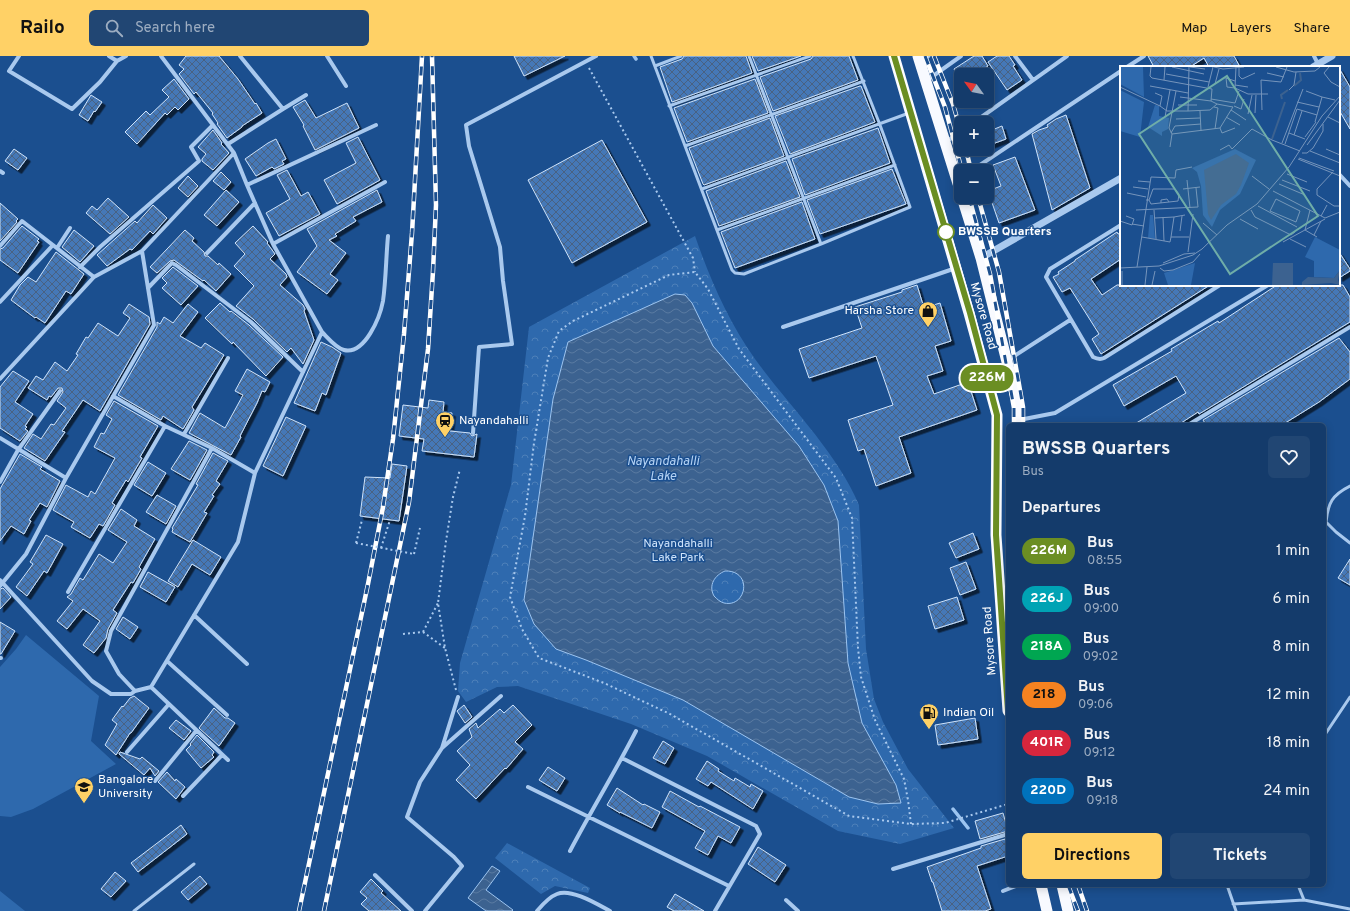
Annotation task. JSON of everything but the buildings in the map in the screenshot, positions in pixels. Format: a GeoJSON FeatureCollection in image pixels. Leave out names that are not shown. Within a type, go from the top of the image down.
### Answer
{"type":"FeatureCollection","features":[{"type":"Feature","properties":{"kind":"highway","name":"Mysore Road"},"geometry":{"type":"LineString","coordinates":[[894,56],[997,415],[996,535],[1006,682]]}},
{"type":"Feature","properties":{"kind":"highway"},"geometry":{"type":"LineString","coordinates":[[923,58],[926,81],[945,143],[954,166]]}},
{"type":"Feature","properties":{"kind":"highway","name":"Mysore Road"},"geometry":{"type":"LineString","coordinates":[[964,204],[981,258],[1007,361],[1019,410],[1019,422]]}},
{"type":"Feature","properties":{"kind":"highway"},"geometry":{"type":"LineString","coordinates":[[1041,887],[1047,911]]}},
{"type":"Feature","properties":{"kind":"highway"},"geometry":{"type":"LineString","coordinates":[[1062,887],[1068,911]]}},
{"type":"Feature","properties":{"kind":"street"},"geometry":{"type":"LineString","coordinates":[[19,56],[9,71],[72,109],[100,82],[117,61],[126,56]]}},
{"type":"Feature","properties":{"kind":"street"},"geometry":{"type":"LineString","coordinates":[[108,56],[117,61]]}},
{"type":"Feature","properties":{"kind":"street"},"geometry":{"type":"LineString","coordinates":[[161,56],[234,153],[255,204],[274,244],[322,332],[344,350],[356,349],[364,343],[375,325],[382,302],[388,236]]}},
{"type":"Feature","properties":{"kind":"street"},"geometry":{"type":"LineString","coordinates":[[240,56],[283,110]]}},
{"type":"Feature","properties":{"kind":"street"},"geometry":{"type":"LineString","coordinates":[[327,56],[346,86]]}},
{"type":"Feature","properties":{"kind":"street"},"geometry":{"type":"LineString","coordinates":[[473,434],[479,347],[512,344],[500,247],[469,146],[466,125],[596,56]]}},
{"type":"Feature","properties":{"kind":"street"},"geometry":{"type":"LineString","coordinates":[[926,81],[961,56]]}},
{"type":"Feature","properties":{"kind":"street"},"geometry":{"type":"LineString","coordinates":[[1015,56],[1033,80]]}},
{"type":"Feature","properties":{"kind":"street"},"geometry":{"type":"LineString","coordinates":[[983,116],[1067,56]]}},
{"type":"Feature","properties":{"kind":"street"},"geometry":{"type":"LineString","coordinates":[[1129,66],[1144,56]]}},
{"type":"Feature","properties":{"kind":"street"},"geometry":{"type":"LineString","coordinates":[[1314,56],[1316,66],[1332,56]]}},
{"type":"Feature","properties":{"kind":"street"},"geometry":{"type":"LineString","coordinates":[[981,164],[1120,72]]}},
{"type":"Feature","properties":{"kind":"street"},"geometry":{"type":"LineString","coordinates":[[228,144],[306,95]]}},
{"type":"Feature","properties":{"kind":"street"},"geometry":{"type":"LineString","coordinates":[[80,266],[199,161],[191,147],[213,125]]}},
{"type":"Feature","properties":{"kind":"street"},"geometry":{"type":"LineString","coordinates":[[247,185],[376,125]]}},
{"type":"Feature","properties":{"kind":"street"},"geometry":{"type":"LineString","coordinates":[[945,143],[954,136]]}},
{"type":"Feature","properties":{"kind":"street"},"geometry":{"type":"LineString","coordinates":[[0,379],[94,277],[142,251],[234,153]]}},
{"type":"Feature","properties":{"kind":"street"},"geometry":{"type":"LineString","coordinates":[[1340,175],[1350,186]]}},
{"type":"Feature","properties":{"kind":"street"},"geometry":{"type":"LineString","coordinates":[[981,258],[1120,179]]}},
{"type":"Feature","properties":{"kind":"street"},"geometry":{"type":"LineString","coordinates":[[274,244],[386,182]]}},
{"type":"Feature","properties":{"kind":"street"},"geometry":{"type":"LineString","coordinates":[[207,253],[255,204]]}},
{"type":"Feature","properties":{"kind":"street"},"geometry":{"type":"LineString","coordinates":[[0,246],[22,221],[94,277]]}},
{"type":"Feature","properties":{"kind":"street"},"geometry":{"type":"LineString","coordinates":[[1120,226],[1050,269],[1046,277],[1093,357],[1100,360],[1218,286]]}},
{"type":"Feature","properties":{"kind":"street"},"geometry":{"type":"LineString","coordinates":[[57,248],[70,228]]}},
{"type":"Feature","properties":{"kind":"street"},"geometry":{"type":"LineString","coordinates":[[0,302],[53,245]]}},
{"type":"Feature","properties":{"kind":"street"},"geometry":{"type":"LineString","coordinates":[[142,251],[154,325],[66,478],[26,554],[1,583],[92,681],[111,694],[131,694],[135,691],[151,687],[238,542],[255,473],[322,332]]}},
{"type":"Feature","properties":{"kind":"street"},"geometry":{"type":"LineString","coordinates":[[148,288],[172,263],[176,265],[251,322],[303,372]]}},
{"type":"Feature","properties":{"kind":"street"},"geometry":{"type":"LineString","coordinates":[[783,327],[956,268]]}},
{"type":"Feature","properties":{"kind":"street"},"geometry":{"type":"LineString","coordinates":[[1019,422],[1055,413],[1266,286]]}},
{"type":"Feature","properties":{"kind":"street"},"geometry":{"type":"LineString","coordinates":[[1007,361],[1070,320]]}},
{"type":"Feature","properties":{"kind":"street"},"geometry":{"type":"LineString","coordinates":[[1191,423],[1350,327]]}},
{"type":"Feature","properties":{"kind":"street"},"geometry":{"type":"LineString","coordinates":[[184,434],[228,358]]}},
{"type":"Feature","properties":{"kind":"street"},"geometry":{"type":"LineString","coordinates":[[0,482],[18,450],[60,391]]}},
{"type":"Feature","properties":{"kind":"street"},"geometry":{"type":"LineString","coordinates":[[113,396],[165,426],[212,448],[255,473]]}},
{"type":"Feature","properties":{"kind":"street"},"geometry":{"type":"LineString","coordinates":[[68,592],[165,426]]}},
{"type":"Feature","properties":{"kind":"street"},"geometry":{"type":"LineString","coordinates":[[0,438],[66,478]]}},
{"type":"Feature","properties":{"kind":"street"},"geometry":{"type":"LineString","coordinates":[[135,691],[119,674],[106,651],[111,631],[212,448]]}},
{"type":"Feature","properties":{"kind":"street"},"geometry":{"type":"LineString","coordinates":[[194,616],[247,664]]}},
{"type":"Feature","properties":{"kind":"street"},"geometry":{"type":"LineString","coordinates":[[166,661],[227,714]]}},
{"type":"Feature","properties":{"kind":"street"},"geometry":{"type":"LineString","coordinates":[[151,687],[228,760]]}},
{"type":"Feature","properties":{"kind":"street"},"geometry":{"type":"LineString","coordinates":[[442,748],[501,696]]}},
{"type":"Feature","properties":{"kind":"street"},"geometry":{"type":"LineString","coordinates":[[425,911],[462,866],[454,857],[407,817],[420,782],[442,748],[458,697]]}},
{"type":"Feature","properties":{"kind":"street"},"geometry":{"type":"LineString","coordinates":[[127,752],[169,704]]}},
{"type":"Feature","properties":{"kind":"street"},"geometry":{"type":"LineString","coordinates":[[155,781],[196,731]]}},
{"type":"Feature","properties":{"kind":"street"},"geometry":{"type":"LineString","coordinates":[[570,851],[636,731]]}},
{"type":"Feature","properties":{"kind":"street"},"geometry":{"type":"LineString","coordinates":[[183,796],[222,755]]}},
{"type":"Feature","properties":{"kind":"street"},"geometry":{"type":"LineString","coordinates":[[622,758],[756,826],[760,834],[715,911]]}},
{"type":"Feature","properties":{"kind":"street"},"geometry":{"type":"LineString","coordinates":[[528,787],[729,886]]}},
{"type":"Feature","properties":{"kind":"street"},"geometry":{"type":"LineString","coordinates":[[893,869],[1006,835]]}},
{"type":"Feature","properties":{"kind":"street"},"geometry":{"type":"LineString","coordinates":[[375,875],[412,911]]}},
{"type":"Feature","properties":{"kind":"street"},"geometry":{"type":"LineString","coordinates":[[1003,890],[1012,887]]}},
{"type":"Feature","properties":{"kind":"street"},"geometry":{"type":"LineString","coordinates":[[537,911],[550,898],[558,894],[566,893],[587,899],[610,911]]}},
{"type":"Feature","properties":{"kind":"street"},"geometry":{"type":"LineString","coordinates":[[786,900],[798,911]]}},
{"type":"Feature","properties":{"kind":"lane"},"geometry":{"type":"LineString","coordinates":[[651,56],[732,270],[735,273],[740,274],[744,274],[821,244],[910,207],[864,81],[853,56]]}},
{"type":"Feature","properties":{"kind":"lane"},"geometry":{"type":"LineString","coordinates":[[655,66],[681,56]]}},
{"type":"Feature","properties":{"kind":"lane"},"geometry":{"type":"LineString","coordinates":[[749,56],[821,244]]}},
{"type":"Feature","properties":{"kind":"lane"},"geometry":{"type":"LineString","coordinates":[[669,106],[810,56]]}},
{"type":"Feature","properties":{"kind":"lane"},"geometry":{"type":"LineString","coordinates":[[684,146],[864,81]]}},
{"type":"Feature","properties":{"kind":"lane"},"geometry":{"type":"LineString","coordinates":[[702,189],[911,112]]}},
{"type":"Feature","properties":{"kind":"lane"},"geometry":{"type":"LineString","coordinates":[[717,230],[895,165]]}},
{"type":"Feature","properties":{"kind":"lane"},"geometry":{"type":"LineString","coordinates":[[1326,517],[1332,499],[1339,492],[1350,486]]}},
{"type":"Feature","properties":{"kind":"lane"},"geometry":{"type":"LineString","coordinates":[[1326,524],[1350,543]]}},
{"type":"Feature","properties":{"kind":"lane"},"geometry":{"type":"LineString","coordinates":[[1326,733],[1350,697]]}},
{"type":"Feature","properties":{"kind":"lane"},"geometry":{"type":"LineString","coordinates":[[134,911],[194,864]]}},
{"type":"Feature","properties":{"kind":"lane"},"geometry":{"type":"LineString","coordinates":[[1228,887],[1236,911]]}},
{"type":"Feature","properties":{"kind":"lane"},"geometry":{"type":"LineString","coordinates":[[1299,887],[1304,900]]}},
{"type":"Feature","properties":{"kind":"lane"},"geometry":{"type":"LineString","coordinates":[[1233,904],[1304,900],[1350,909]]}},
{"type":"Feature","properties":{"kind":"path"},"geometry":{"type":"LineString","coordinates":[[586,62],[694,258],[695,272],[708,290],[739,348],[836,478],[852,518],[858,648],[861,677],[875,720],[904,779],[911,824]]}},
{"type":"Feature","properties":{"kind":"path"},"geometry":{"type":"LineString","coordinates":[[695,272],[670,275],[573,321],[559,331],[548,358],[534,443],[525,516],[510,597],[522,629],[539,658],[604,683],[670,714],[850,816],[911,824],[945,824],[1006,805]]}},
{"type":"Feature","properties":{"kind":"path"},"geometry":{"type":"LineString","coordinates":[[458,697],[445,648],[438,603],[453,497],[460,469]]}},
{"type":"Feature","properties":{"kind":"path"},"geometry":{"type":"LineString","coordinates":[[362,520],[356,544],[414,554],[420,528]]}},
{"type":"Feature","properties":{"kind":"path"},"geometry":{"type":"LineString","coordinates":[[381,548],[390,520]]}},
{"type":"Feature","properties":{"kind":"path"},"geometry":{"type":"LineString","coordinates":[[423,632],[438,603]]}},
{"type":"Feature","properties":{"kind":"path"},"geometry":{"type":"LineString","coordinates":[[403,634],[423,632],[445,648]]}},
{"type":"Feature","properties":{"kind":"green space","name":"Nayandahalli Lake"},"geometry":{"type":"Polygon","coordinates":[[[695,236],[720,299],[745,345],[838,466],[850,485],[859,505],[866,649],[874,699],[883,722],[908,769],[954,828],[900,844],[838,831],[707,756],[631,724],[518,686],[497,687],[466,702],[458,691],[460,663],[511,485],[529,327],[695,236]]]}},
{"type":"Feature","properties":{"kind":"green space"},"geometry":{"type":"Polygon","coordinates":[[[26,635],[99,696],[91,741],[116,764],[33,809],[11,817],[0,816],[0,667],[26,635]]]}},
{"type":"Feature","properties":{"kind":"green space"},"geometry":{"type":"Polygon","coordinates":[[[507,843],[590,888],[588,893],[555,886],[541,894],[495,858],[507,843]]]}},
{"type":"Feature","properties":{"kind":"green space"},"geometry":{"type":"Polygon","coordinates":[[[0,891],[25,911],[0,911],[0,891]]]}},
{"type":"Feature","properties":{"kind":"water","name":"Nayandahalli Lake"},"geometry":{"type":"Polygon","coordinates":[[[675,294],[685,295],[692,303],[713,346],[799,446],[824,485],[838,521],[848,663],[862,723],[896,785],[901,803],[878,804],[849,797],[683,700],[556,649],[534,624],[524,600],[553,399],[568,342],[675,294]],[[725,571],[721,573],[712,584],[712,592],[714,596],[723,603],[732,603],[738,600],[742,595],[744,588],[743,582],[740,576],[734,572],[725,571]]]}},
{"type":"Feature","properties":{"kind":"water"},"geometry":{"type":"Polygon","coordinates":[[[492,866],[500,871],[486,890],[513,910],[512,911],[486,911],[468,898],[492,866]]]}},
{"type":"Feature","properties":{"kind":"waterway"},"geometry":{"type":"LineString","coordinates":[[953,809],[968,828]]}},
{"type":"Feature","properties":{"kind":"railway"},"geometry":{"type":"LineString","coordinates":[[299,911],[368,584],[383,507],[393,439],[404,334],[412,233],[422,56]]}},
{"type":"Feature","properties":{"kind":"railway"},"geometry":{"type":"LineString","coordinates":[[324,911],[409,502],[428,349],[433,271],[436,205],[432,56]]}},
{"type":"Feature","properties":{"kind":"railway"},"geometry":{"type":"LineString","coordinates":[[925,56],[945,107],[960,164]]}},
{"type":"Feature","properties":{"kind":"railway"},"geometry":{"type":"LineString","coordinates":[[934,56],[956,116]]}},
{"type":"Feature","properties":{"kind":"railway"},"geometry":{"type":"LineString","coordinates":[[968,156],[969,164]]}},
{"type":"Feature","properties":{"kind":"railway"},"geometry":{"type":"LineString","coordinates":[[971,204],[990,274],[1014,408],[1014,423]]}},
{"type":"Feature","properties":{"kind":"railway"},"geometry":{"type":"LineString","coordinates":[[980,204],[999,272],[1023,407],[1023,423]]}},
{"type":"Feature","properties":{"kind":"railway"},"geometry":{"type":"LineString","coordinates":[[1069,887],[1078,911]]}},
{"type":"Feature","properties":{"kind":"railway"},"geometry":{"type":"LineString","coordinates":[[1079,887],[1087,911]]}},
{"type":"Feature","properties":{"kind":"bus line","name":"226M"},"geometry":{"type":"LineString","coordinates":[[894,56],[970,313],[997,415],[996,535],[1006,682]]}},
{"type":"Feature","properties":{"kind":"place","name":"BWSSB Quarters"},"geometry":{"type":"Point","coordinates":[946,232]}},
{"type":"Feature","properties":{"kind":"place","name":"Harsha Store"},"geometry":{"type":"Point","coordinates":[928,328]}},
{"type":"Feature","properties":{"kind":"place","name":"Nayandahalli"},"geometry":{"type":"Point","coordinates":[445,438]}},
{"type":"Feature","properties":{"kind":"place","name":"Indian Oil"},"geometry":{"type":"Point","coordinates":[929,730]}},
{"type":"Feature","properties":{"kind":"place","name":"Bangalore University"},"geometry":{"type":"Point","coordinates":[84,804]}},
{"type":"Feature","properties":{"kind":"park label","name":"Nayandahalli Lake Park"},"geometry":{"type":"Point","coordinates":[678,551]}}]}
